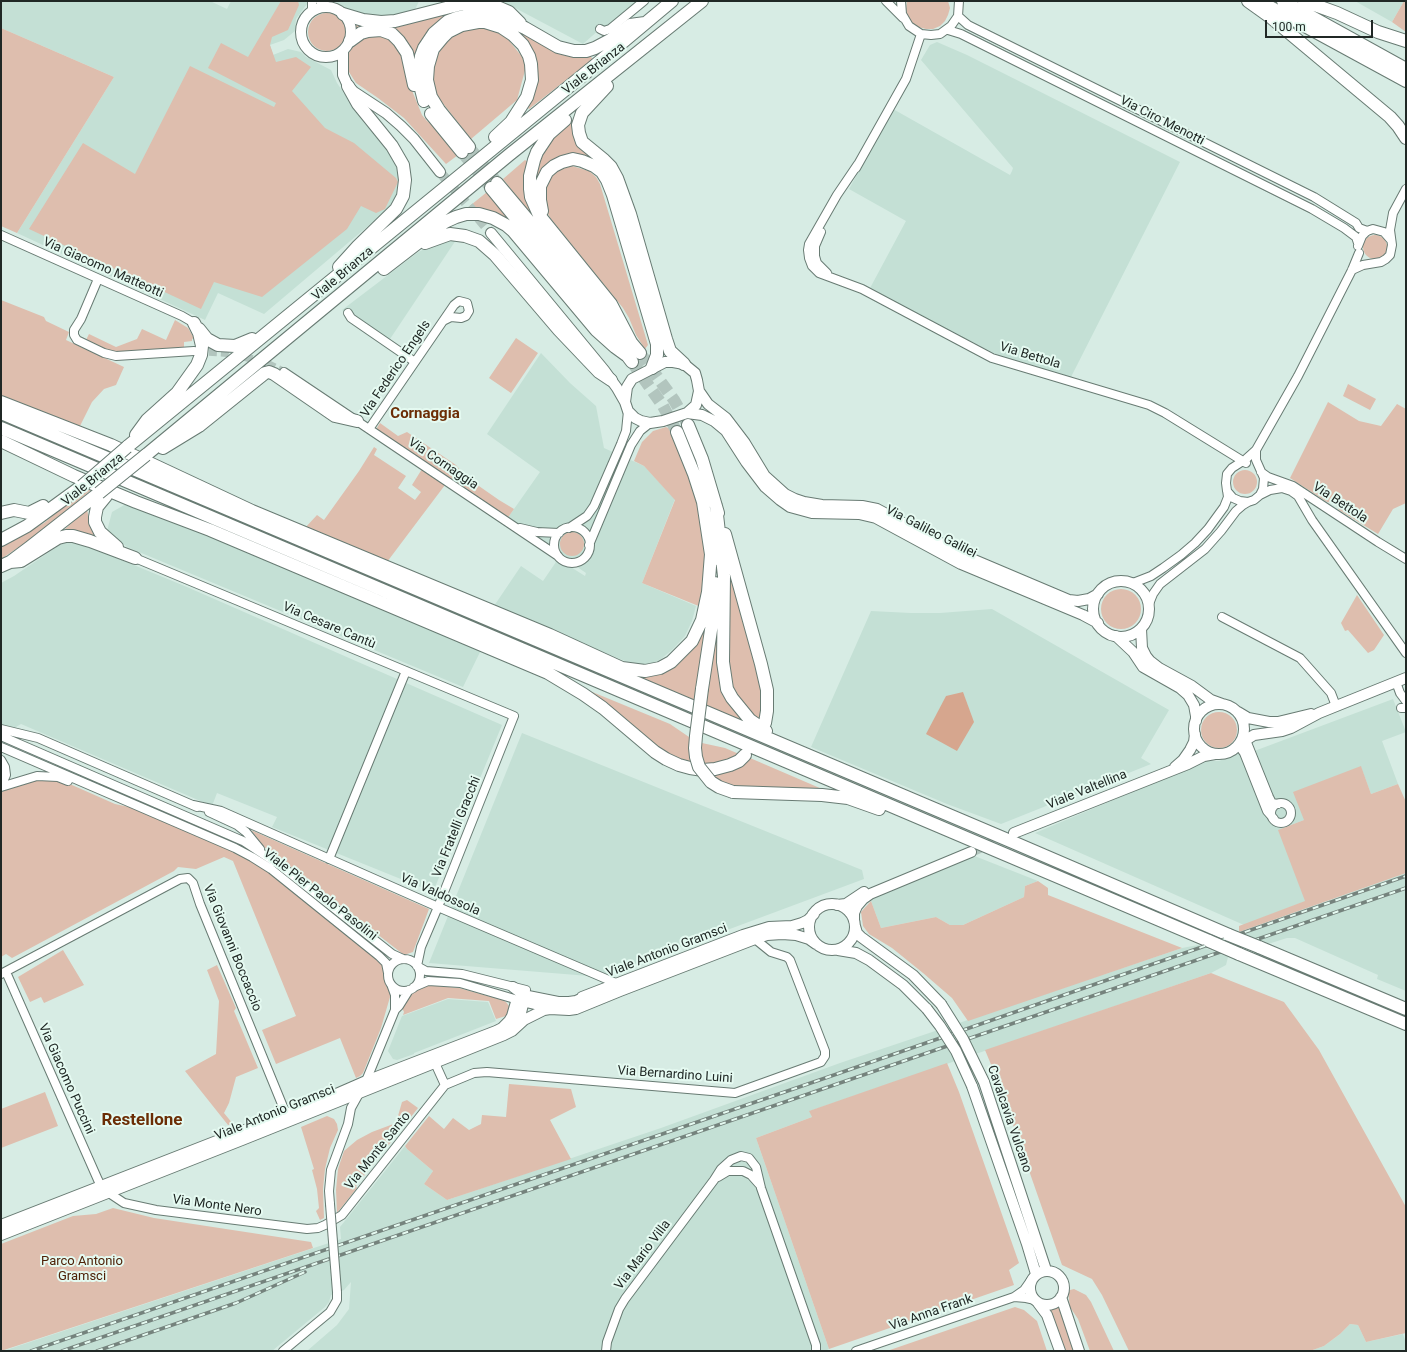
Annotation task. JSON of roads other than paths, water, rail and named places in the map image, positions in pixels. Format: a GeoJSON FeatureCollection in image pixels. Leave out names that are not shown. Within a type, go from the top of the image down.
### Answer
{"type":"FeatureCollection","features":[{"type":"Feature","properties":{"kind":"highway","name":"Viale Brianza"},"geometry":{"type":"LineString","coordinates":[[1,540],[27,526],[82,486],[463,172],[593,68],[672,1]]}},
{"type":"Feature","properties":{"kind":"highway","name":"Viale Brianza"},"geometry":{"type":"LineString","coordinates":[[6,564],[102,494],[128,469],[148,456],[515,150],[702,1]]}},
{"type":"Feature","properties":{"kind":"highway"},"geometry":{"type":"LineString","coordinates":[[1248,1],[1269,16],[1390,117],[1406,138]]}},
{"type":"Feature","properties":{"kind":"highway"},"geometry":{"type":"LineString","coordinates":[[1259,1],[1406,81]]}},
{"type":"Feature","properties":{"kind":"highway"},"geometry":{"type":"LineString","coordinates":[[1283,1],[1406,69]]}},
{"type":"Feature","properties":{"kind":"highway"},"geometry":{"type":"LineString","coordinates":[[1304,1],[1337,13],[1378,32],[1406,41]]}},
{"type":"Feature","properties":{"kind":"highway"},"geometry":{"type":"LineString","coordinates":[[343,14],[364,20],[381,22],[395,21],[462,4],[488,3],[509,12],[525,28]]}},
{"type":"Feature","properties":{"kind":"highway"},"geometry":{"type":"LineString","coordinates":[[424,101],[418,77],[421,56],[434,33],[444,24],[456,18],[480,13],[489,14],[525,28],[558,47],[574,51],[586,51],[602,45],[630,25],[645,23]]}},
{"type":"Feature","properties":{"kind":"highway"},"geometry":{"type":"LineString","coordinates":[[346,46],[361,33],[374,30],[388,32],[396,37],[407,53],[417,94],[424,101],[432,114],[465,150],[431,98],[427,80],[428,66],[433,49],[448,32],[462,25],[478,22],[485,22],[501,27],[513,35],[523,45],[529,56],[531,64],[532,80],[527,97],[518,114],[511,122],[486,146],[465,163],[463,172]]}},
{"type":"Feature","properties":{"kind":"highway"},"geometry":{"type":"LineString","coordinates":[[633,354],[611,304],[539,215],[531,197],[530,176],[534,160],[542,143],[552,131],[618,76],[634,56]]}},
{"type":"Feature","properties":{"kind":"highway"},"geometry":{"type":"LineString","coordinates":[[327,284],[340,265],[396,209],[403,196],[405,180],[403,165],[392,146],[358,104],[348,86]]}},
{"type":"Feature","properties":{"kind":"highway"},"geometry":{"type":"LineString","coordinates":[[607,86],[582,113],[578,126],[578,133],[582,142],[604,160],[617,178],[630,214],[670,351],[684,364]]}},
{"type":"Feature","properties":{"kind":"highway"},"geometry":{"type":"LineString","coordinates":[[552,232],[540,200],[540,186],[547,172],[554,166],[573,159],[594,166],[602,172],[607,180],[656,344],[657,355],[652,368]]}},
{"type":"Feature","properties":{"kind":"highway"},"geometry":{"type":"LineString","coordinates":[[494,185],[606,328],[633,354]]}},
{"type":"Feature","properties":{"kind":"highway"},"geometry":{"type":"LineString","coordinates":[[339,296],[395,261],[445,222],[456,216],[478,214],[493,218],[506,225],[513,231],[596,330],[615,347],[633,354]]}},
{"type":"Feature","properties":{"kind":"highway"},"geometry":{"type":"LineString","coordinates":[[395,261],[404,257],[425,242],[445,235],[465,236],[479,242],[495,255],[559,330],[599,372],[611,380]]}},
{"type":"Feature","properties":{"kind":"highway"},"geometry":{"type":"LineString","coordinates":[[194,323],[210,342],[218,346],[236,346],[265,334]]}},
{"type":"Feature","properties":{"kind":"highway"},"geometry":{"type":"LineString","coordinates":[[128,447],[147,420],[177,393],[197,365],[201,355],[202,346],[199,333],[194,323]]}},
{"type":"Feature","properties":{"kind":"highway"},"geometry":{"type":"LineString","coordinates":[[148,456],[194,430],[266,373],[274,374],[335,416],[357,421]]}},
{"type":"Feature","properties":{"kind":"highway"},"geometry":{"type":"LineString","coordinates":[[1,402],[111,445],[252,511],[550,635],[622,668],[645,671],[660,668],[671,662],[692,641],[702,620],[708,592],[711,554]]}},
{"type":"Feature","properties":{"kind":"highway"},"geometry":{"type":"LineString","coordinates":[[1,413],[1406,1009]]}},
{"type":"Feature","properties":{"kind":"highway"},"geometry":{"type":"LineString","coordinates":[[688,419],[702,458],[761,664],[767,690],[767,711],[765,723]]}},
{"type":"Feature","properties":{"kind":"highway"},"geometry":{"type":"LineString","coordinates":[[1,428],[1406,1024]]}},
{"type":"Feature","properties":{"kind":"highway"},"geometry":{"type":"LineString","coordinates":[[677,432],[694,474],[703,502],[715,582],[715,604],[696,736],[695,748],[699,767],[711,782],[719,788],[732,792],[822,795],[848,798],[904,818],[924,820]]}},
{"type":"Feature","properties":{"kind":"highway"},"geometry":{"type":"LineString","coordinates":[[1,441],[74,476],[136,502],[210,530],[548,673],[584,694],[651,748],[666,759],[679,765],[703,770],[715,769],[739,761],[745,755]]}},
{"type":"Feature","properties":{"kind":"highway"},"geometry":{"type":"LineString","coordinates":[[1,513],[10,510],[27,514],[31,513],[82,486]]}},
{"type":"Feature","properties":{"kind":"highway"},"geometry":{"type":"LineString","coordinates":[[102,494],[95,512],[97,527],[100,532],[112,543],[135,558]]}},
{"type":"Feature","properties":{"kind":"highway"},"geometry":{"type":"LineString","coordinates":[[716,506],[724,576],[723,662],[726,689],[732,698],[750,720],[767,731],[918,794],[944,813]]}},
{"type":"Feature","properties":{"kind":"highway"},"geometry":{"type":"LineString","coordinates":[[6,564],[21,561],[58,538],[66,536],[80,537],[135,558]]}},
{"type":"Feature","properties":{"kind":"main road"},"geometry":{"type":"LineString","coordinates":[[343,74],[350,26],[343,14],[333,8],[324,4],[319,8],[312,6],[302,25],[302,38],[308,50],[318,56],[334,56],[346,46]]}},
{"type":"Feature","properties":{"kind":"main road"},"geometry":{"type":"LineString","coordinates":[[324,57],[343,74],[348,86],[354,92],[386,112],[401,126],[440,172]]}},
{"type":"Feature","properties":{"kind":"main road"},"geometry":{"type":"LineString","coordinates":[[491,233],[604,370],[611,380],[627,406],[635,418],[650,423],[688,419],[696,405],[699,392],[698,380],[695,373],[684,364],[665,362],[632,380],[627,386],[627,406]]}},
{"type":"Feature","properties":{"kind":"main road"},"geometry":{"type":"LineString","coordinates":[[604,370],[614,377],[624,380],[632,380]]}},
{"type":"Feature","properties":{"kind":"main road","name":"Via Galileo Galilei"},"geometry":{"type":"LineString","coordinates":[[699,392],[708,404],[726,418],[745,443],[764,476],[785,494],[804,502],[822,505],[862,506],[877,509],[965,556],[1069,600],[1078,601],[1089,599],[1098,594]]}},
{"type":"Feature","properties":{"kind":"main road","name":"Via Galileo Galilei"},"geometry":{"type":"LineString","coordinates":[[688,419],[702,415],[714,421],[726,431],[746,462],[765,487],[790,507],[812,513],[859,514],[876,518],[961,564],[1083,615],[1098,623]]}},
{"type":"Feature","properties":{"kind":"main road"},"geometry":{"type":"LineString","coordinates":[[1116,636],[1129,635],[1141,629],[1146,622],[1149,613],[1149,604],[1146,596],[1134,583],[1118,581],[1110,583],[1103,588],[1095,601],[1094,610],[1098,623],[1107,632],[1116,636],[1133,652],[1143,667],[1180,688],[1188,695],[1195,707],[1195,734],[1197,741],[1207,751],[1215,754],[1228,753],[1243,740],[1260,733],[1286,730],[1319,713],[1406,678]]}},
{"type":"Feature","properties":{"kind":"main road"},"geometry":{"type":"LineString","coordinates":[[1141,629],[1142,648],[1150,661],[1159,668],[1192,686],[1213,701],[1224,704],[1248,718],[1278,722],[1297,716],[1319,713]]}},
{"type":"Feature","properties":{"kind":"main road"},"geometry":{"type":"LineString","coordinates":[[1196,721],[1200,713],[1207,707],[1224,704]]}},
{"type":"Feature","properties":{"kind":"main road"},"geometry":{"type":"LineString","coordinates":[[1236,710],[1244,722],[1243,740]]}},
{"type":"Feature","properties":{"kind":"main road","name":"Viale Valtellina"},"geometry":{"type":"LineString","coordinates":[[1170,771],[1186,756],[1193,744],[1195,734]]}},
{"type":"Feature","properties":{"kind":"main road","name":"Viale Valtellina"},"geometry":{"type":"LineString","coordinates":[[1014,833],[1188,764],[1204,756],[1215,754]]}},
{"type":"Feature","properties":{"kind":"main road"},"geometry":{"type":"LineString","coordinates":[[969,851],[870,894],[857,906],[854,913],[854,934],[850,942],[844,947],[836,950],[825,950],[816,944],[812,938],[809,930],[810,921],[814,914],[823,906],[830,904],[837,905],[846,904],[868,889],[886,880],[969,851]]}},
{"type":"Feature","properties":{"kind":"main road"},"geometry":{"type":"LineString","coordinates":[[837,905],[847,910],[855,923]]}},
{"type":"Feature","properties":{"kind":"main road","name":"Viale Antonio Gramsci"},"geometry":{"type":"LineString","coordinates":[[1,1235],[366,1081],[496,1031],[502,1028],[509,1021],[521,999],[528,996],[558,1002],[576,1002],[589,995],[743,935],[769,927],[792,926],[808,920],[814,914]]}},
{"type":"Feature","properties":{"kind":"main road","name":"Cavalcavia Vulcano"},"geometry":{"type":"LineString","coordinates":[[855,923],[857,933],[861,937],[910,972],[941,1004],[963,1039],[984,1082],[1038,1275]]}},
{"type":"Feature","properties":{"kind":"main road","name":"Viale Antonio Gramsci"},"geometry":{"type":"LineString","coordinates":[[1,1225],[105,1190],[360,1093],[504,1035],[544,1010],[576,1009],[755,939],[771,935],[785,934],[804,937],[816,944]]}},
{"type":"Feature","properties":{"kind":"main road","name":"Cavalcavia Vulcano"},"geometry":{"type":"LineString","coordinates":[[836,950],[852,952],[869,960],[903,985],[927,1009],[940,1026],[956,1052],[972,1086],[1038,1275]]}},
{"type":"Feature","properties":{"kind":"main road"},"geometry":{"type":"LineString","coordinates":[[504,1035],[516,1024],[521,1013],[521,999],[519,991],[513,987]]}},
{"type":"Feature","properties":{"kind":"main road","name":"Viale Antonio Gramsci"},"geometry":{"type":"LineString","coordinates":[[521,999],[554,1009]]}},
{"type":"Feature","properties":{"kind":"main road"},"geometry":{"type":"LineString","coordinates":[[1036,1301],[1044,1305],[1057,1302],[1061,1297],[1064,1287],[1062,1279],[1055,1273],[1038,1275],[1029,1289],[1030,1293],[1036,1301],[1047,1315],[1060,1351]]}},
{"type":"Feature","properties":{"kind":"main road"},"geometry":{"type":"LineString","coordinates":[[1061,1297],[1079,1351]]}},
{"type":"Feature","properties":{"kind":"street"},"geometry":{"type":"LineString","coordinates":[[600,30],[604,31],[610,29],[644,1]]}},
{"type":"Feature","properties":{"kind":"street"},"geometry":{"type":"LineString","coordinates":[[886,1],[909,26],[921,34],[936,35],[948,30],[954,22],[958,16],[959,1]]}},
{"type":"Feature","properties":{"kind":"street"},"geometry":{"type":"LineString","coordinates":[[901,1],[903,18]]}},
{"type":"Feature","properties":{"kind":"street","name":"Via Ciro Menotti"},"geometry":{"type":"LineString","coordinates":[[958,16],[968,25],[1314,197],[1356,223],[1360,228],[1370,230]]}},
{"type":"Feature","properties":{"kind":"street","name":"Via Ciro Menotti"},"geometry":{"type":"LineString","coordinates":[[948,30],[961,34],[1318,212],[1350,232],[1356,237],[1358,244]]}},
{"type":"Feature","properties":{"kind":"street","name":"Via Bettola"},"geometry":{"type":"LineString","coordinates":[[921,34],[906,78],[858,164],[842,197],[821,232],[815,246],[817,263],[833,279],[862,289],[992,358],[1149,405],[1223,448],[1242,463]]}},
{"type":"Feature","properties":{"kind":"street"},"geometry":{"type":"LineString","coordinates":[[1230,470],[1242,463],[1256,450],[1298,376],[1352,270],[1359,253],[1358,244],[1362,236],[1370,230],[1382,225],[1393,213],[1406,189]]}},
{"type":"Feature","properties":{"kind":"street"},"geometry":{"type":"LineString","coordinates":[[1352,270],[1363,265],[1381,262],[1388,257],[1392,248],[1390,230],[1393,213]]}},
{"type":"Feature","properties":{"kind":"street"},"geometry":{"type":"LineString","coordinates":[[1370,230],[1384,232],[1391,241]]}},
{"type":"Feature","properties":{"kind":"street","name":"Via Giacomo Matteotti"},"geometry":{"type":"LineString","coordinates":[[1,235],[182,316],[194,323]]}},
{"type":"Feature","properties":{"kind":"street"},"geometry":{"type":"LineString","coordinates":[[1359,253],[1363,258],[1373,263]]}},
{"type":"Feature","properties":{"kind":"street"},"geometry":{"type":"LineString","coordinates":[[98,279],[74,332],[77,340],[110,355],[122,356],[194,351]]}},
{"type":"Feature","properties":{"kind":"street"},"geometry":{"type":"LineString","coordinates":[[348,313],[351,318],[415,362]]}},
{"type":"Feature","properties":{"kind":"street","name":"Via Federico Engels"},"geometry":{"type":"LineString","coordinates":[[369,429],[443,322]]}},
{"type":"Feature","properties":{"kind":"street","name":"Via Cornaggia"},"geometry":{"type":"LineString","coordinates":[[284,372],[558,556]]}},
{"type":"Feature","properties":{"kind":"street"},"geometry":{"type":"LineString","coordinates":[[627,406],[626,431],[594,506],[587,516],[559,533],[556,538],[554,544],[555,551],[562,560],[573,563],[579,561],[587,554],[589,545],[631,445],[640,431],[650,423]]}},
{"type":"Feature","properties":{"kind":"street"},"geometry":{"type":"LineString","coordinates":[[1134,583],[1151,576],[1181,555],[1208,529],[1224,507],[1228,497],[1226,479],[1230,470],[1231,462],[1229,455],[1223,448]]}},
{"type":"Feature","properties":{"kind":"street"},"geometry":{"type":"LineString","coordinates":[[1256,450],[1256,460],[1263,477],[1264,485],[1259,496]]}},
{"type":"Feature","properties":{"kind":"street"},"geometry":{"type":"LineString","coordinates":[[1242,463],[1253,465],[1260,470]]}},
{"type":"Feature","properties":{"kind":"street","name":"Via Bettola"},"geometry":{"type":"LineString","coordinates":[[1260,470],[1266,475],[1293,486],[1378,542],[1406,558]]}},
{"type":"Feature","properties":{"kind":"street"},"geometry":{"type":"LineString","coordinates":[[1149,604],[1153,594],[1160,584],[1205,549],[1243,504],[1267,491],[1279,488],[1288,490],[1298,496],[1312,520],[1406,654]]}},
{"type":"Feature","properties":{"kind":"street"},"geometry":{"type":"LineString","coordinates":[[1227,490],[1230,495],[1237,500],[1244,502],[1251,501]]}},
{"type":"Feature","properties":{"kind":"street","name":"Via Cornaggia"},"geometry":{"type":"LineString","coordinates":[[515,527],[537,532],[559,533]]}},
{"type":"Feature","properties":{"kind":"street"},"geometry":{"type":"LineString","coordinates":[[569,528],[577,528],[584,532],[588,538],[589,545]]}},
{"type":"Feature","properties":{"kind":"street","name":"Via Cesare Cantù"},"geometry":{"type":"LineString","coordinates":[[135,558],[514,716]]}},
{"type":"Feature","properties":{"kind":"street"},"geometry":{"type":"LineString","coordinates":[[1222,616],[1300,658],[1331,694],[1336,706]]}},
{"type":"Feature","properties":{"kind":"street"},"geometry":{"type":"LineString","coordinates":[[329,859],[406,671]]}},
{"type":"Feature","properties":{"kind":"street"},"geometry":{"type":"LineString","coordinates":[[1396,682],[1404,706]]}},
{"type":"Feature","properties":{"kind":"street","name":"Via Fratelli Gracchi"},"geometry":{"type":"LineString","coordinates":[[405,959],[415,954],[420,947],[438,907],[514,716]]}},
{"type":"Feature","properties":{"kind":"street","name":"Viale Pier Paolo Pasolini"},"geometry":{"type":"LineString","coordinates":[[1,729],[38,738],[237,825],[246,832],[265,854]]}},
{"type":"Feature","properties":{"kind":"street","name":"Viale Pier Paolo Pasolini"},"geometry":{"type":"LineString","coordinates":[[1,736],[243,841],[265,854],[281,866],[392,954],[405,959]]}},
{"type":"Feature","properties":{"kind":"street"},"geometry":{"type":"LineString","coordinates":[[1243,740],[1272,803],[1284,804],[1289,807],[1290,816],[1283,822],[1279,822],[1274,819],[1267,811],[1244,753],[1243,740]]}},
{"type":"Feature","properties":{"kind":"street","name":"Viale Pier Paolo Pasolini"},"geometry":{"type":"LineString","coordinates":[[1,747],[235,848],[271,869],[379,956],[386,963],[388,973]]}},
{"type":"Feature","properties":{"kind":"street","name":"Viale Pier Paolo Pasolini"},"geometry":{"type":"LineString","coordinates":[[1,760],[5,767],[6,775],[1,786]]}},
{"type":"Feature","properties":{"kind":"street","name":"Viale Pier Paolo Pasolini"},"geometry":{"type":"LineString","coordinates":[[1,786],[37,776],[58,777],[110,799],[117,797]]}},
{"type":"Feature","properties":{"kind":"street"},"geometry":{"type":"LineString","coordinates":[[1274,819],[1272,816],[1272,810],[1273,807],[1278,804]]}},
{"type":"Feature","properties":{"kind":"street","name":"Viale Pier Paolo Pasolini"},"geometry":{"type":"LineString","coordinates":[[193,805],[221,811],[253,826]]}},
{"type":"Feature","properties":{"kind":"street","name":"Via Valdossola"},"geometry":{"type":"LineString","coordinates":[[253,826],[618,984]]}},
{"type":"Feature","properties":{"kind":"street","name":"Via Giovanni Boccaccio"},"geometry":{"type":"LineString","coordinates":[[3,973],[180,879],[188,878],[193,882],[200,904],[286,1114]]}},
{"type":"Feature","properties":{"kind":"street","name":"Via Bernardino Luini"},"geometry":{"type":"LineString","coordinates":[[445,1085],[474,1073],[483,1071],[735,1093],[821,1062],[825,1056],[825,1051],[789,959],[771,952],[755,939]]}},
{"type":"Feature","properties":{"kind":"street","name":"Via Fratelli Gracchi"},"geometry":{"type":"LineString","coordinates":[[417,966],[420,947]]}},
{"type":"Feature","properties":{"kind":"street"},"geometry":{"type":"LineString","coordinates":[[395,1010],[395,995],[388,973],[393,963],[405,959],[413,962],[426,971],[459,973],[513,987]]}},
{"type":"Feature","properties":{"kind":"street"},"geometry":{"type":"LineString","coordinates":[[283,1351],[330,1312],[337,1300],[329,1191],[331,1170],[348,1124],[351,1108],[366,1081],[395,1010],[411,988],[418,982],[419,972],[417,966]]}},
{"type":"Feature","properties":{"kind":"street","name":"Via Giacomo Puccini"},"geometry":{"type":"LineString","coordinates":[[3,973],[105,1190]]}},
{"type":"Feature","properties":{"kind":"street"},"geometry":{"type":"LineString","coordinates":[[391,984],[399,990],[411,988],[428,981],[460,983],[521,999]]}},
{"type":"Feature","properties":{"kind":"street"},"geometry":{"type":"LineString","coordinates":[[435,1063],[445,1085]]}},
{"type":"Feature","properties":{"kind":"street","name":"Via Monte Santo"},"geometry":{"type":"LineString","coordinates":[[325,1225],[337,1219],[346,1210],[445,1085]]}},
{"type":"Feature","properties":{"kind":"street","name":"Via Mario Villa"},"geometry":{"type":"LineString","coordinates":[[606,1351],[607,1342],[621,1304],[726,1164],[736,1157],[741,1156],[749,1158],[756,1167],[760,1188]]}},
{"type":"Feature","properties":{"kind":"street","name":"Via Mario Villa"},"geometry":{"type":"LineString","coordinates":[[714,1180],[724,1172],[738,1170],[751,1175],[757,1181],[817,1349]]}},
{"type":"Feature","properties":{"kind":"street","name":"Via Monte Nero"},"geometry":{"type":"LineString","coordinates":[[105,1190],[124,1203],[156,1210],[307,1229],[318,1228],[325,1225]]}},
{"type":"Feature","properties":{"kind":"street","name":"Via Anna Frank"},"geometry":{"type":"LineString","coordinates":[[856,1351],[1014,1297],[1024,1290],[1038,1275]]}},
{"type":"Feature","properties":{"kind":"street","name":"Via Anna Frank"},"geometry":{"type":"LineString","coordinates":[[1014,1297],[1036,1301]]}},
{"type":"Feature","properties":{"kind":"tunnel"},"geometry":{"type":"LineString","coordinates":[[469,147],[495,180]]}},
{"type":"Feature","properties":{"kind":"tunnel"},"geometry":{"type":"LineString","coordinates":[[462,152],[491,188]]}},
{"type":"Feature","properties":{"kind":"tunnel"},"geometry":{"type":"LineString","coordinates":[[440,172],[491,233]]}},
{"type":"Feature","properties":{"kind":"tunnel"},"geometry":{"type":"LineString","coordinates":[[197,351],[227,353],[249,358],[270,365],[284,372]]}},
{"type":"Feature","properties":{"kind":"tunnel"},"geometry":{"type":"LineString","coordinates":[[640,353],[674,400],[688,425]]}},
{"type":"Feature","properties":{"kind":"tunnel"},"geometry":{"type":"LineString","coordinates":[[632,362],[663,406],[677,432]]}},
{"type":"Feature","properties":{"kind":"tunnel"},"geometry":{"type":"LineString","coordinates":[[971,852],[1007,836]]}},
{"type":"Feature","properties":{"kind":"railway"},"geometry":{"type":"LineString","coordinates":[[31,1351],[834,1075],[1406,876]]}},
{"type":"Feature","properties":{"kind":"railway"},"geometry":{"type":"LineString","coordinates":[[62,1351],[1406,888]]}},
{"type":"Feature","properties":{"kind":"railway"},"geometry":{"type":"LineString","coordinates":[[97,1351],[236,1303],[305,1272]]}},
{"type":"Feature","properties":{"kind":"district","name":"Cornaggia"},"geometry":{"type":"Point","coordinates":[425,414]}},
{"type":"Feature","properties":{"kind":"district","name":"Restellone"},"geometry":{"type":"Point","coordinates":[142,1121]}},
{"type":"Feature","properties":{"kind":"park label","name":"Parco Antonio Gramsci"},"geometry":{"type":"Point","coordinates":[82,1270]}}]}
